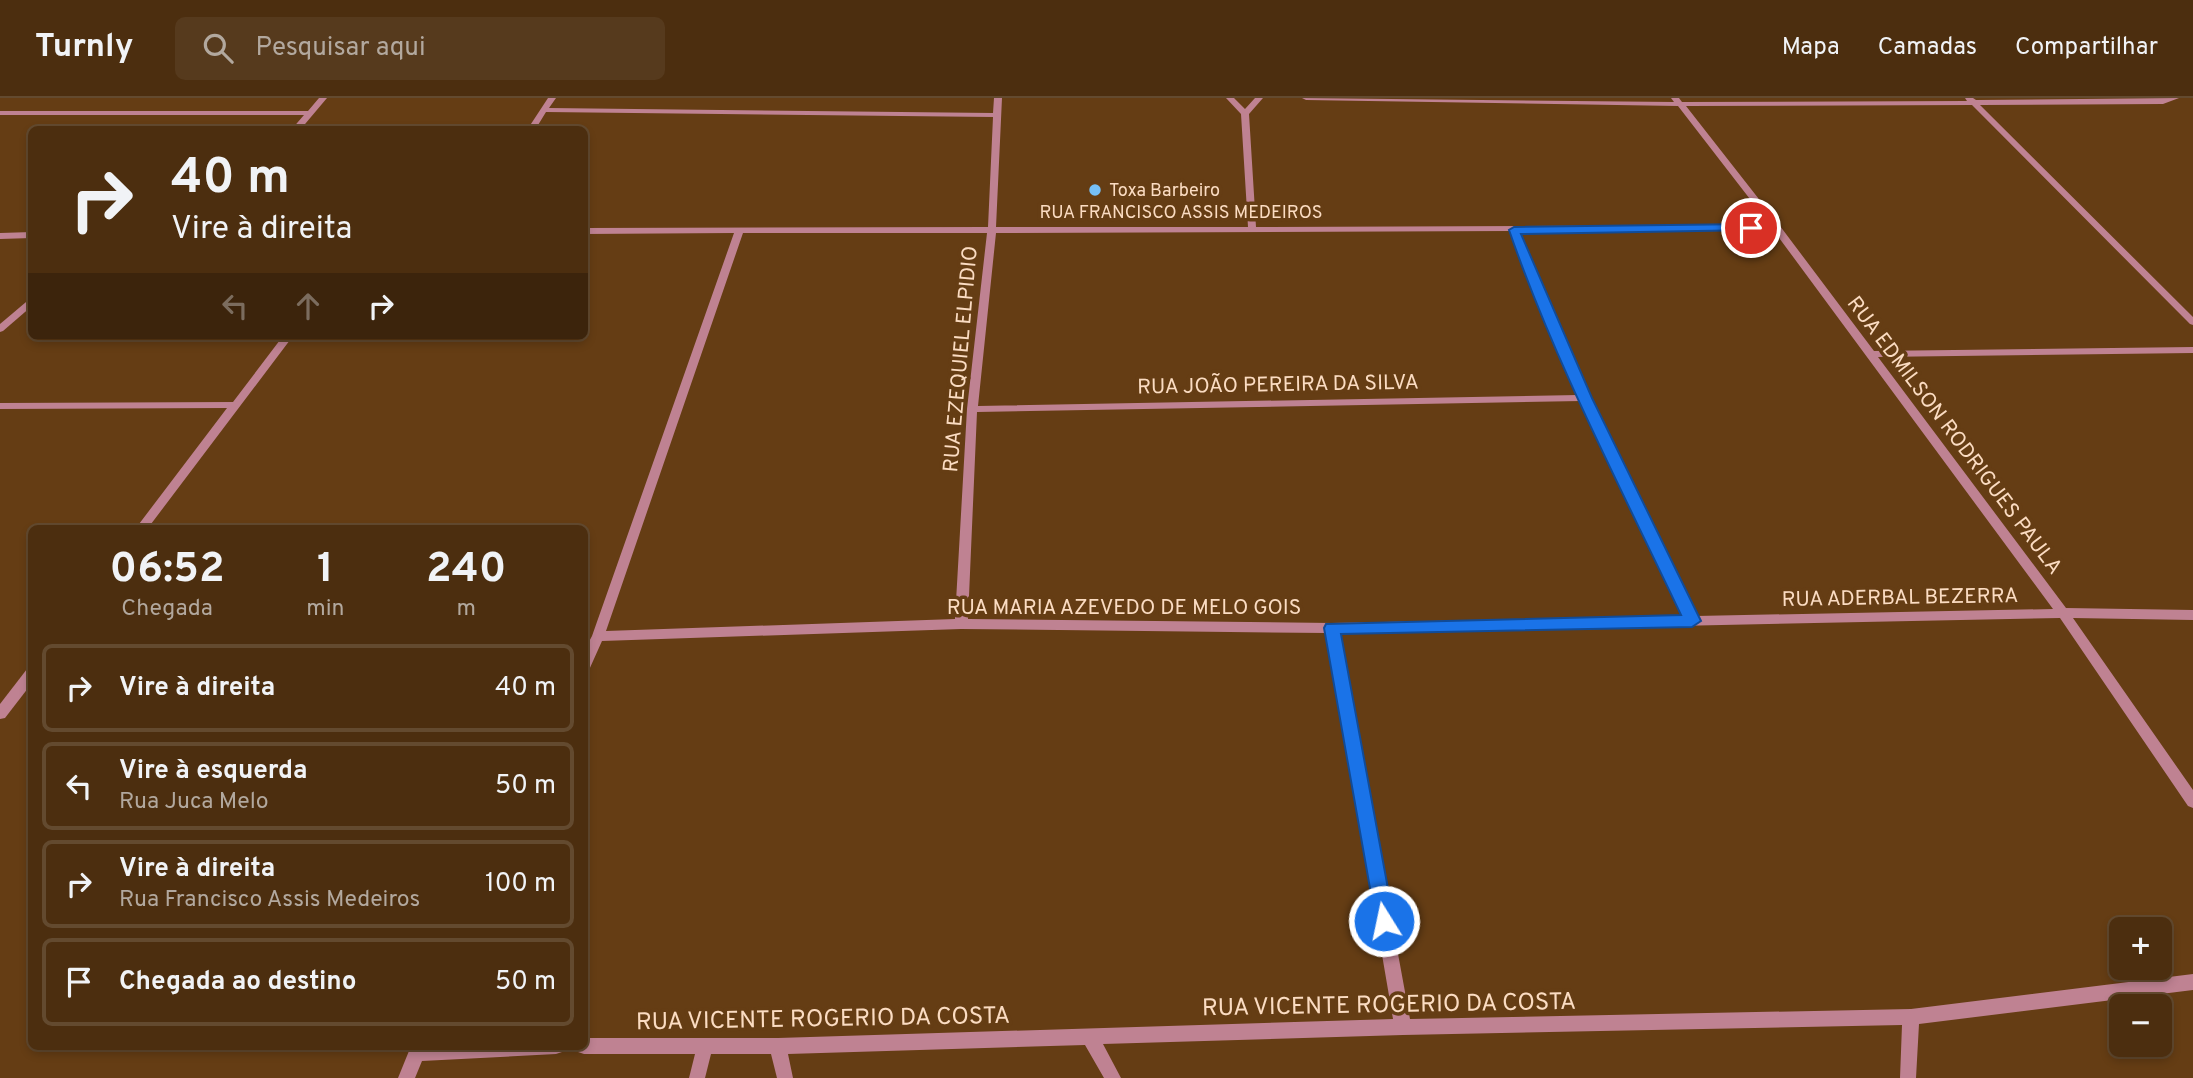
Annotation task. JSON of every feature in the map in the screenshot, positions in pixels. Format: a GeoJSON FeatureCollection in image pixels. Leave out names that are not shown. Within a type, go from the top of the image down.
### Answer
{"type":"FeatureCollection","features":[{"type":"Feature","properties":{"kind":"street"},"geometry":{"type":"LineString","coordinates":[[298,126],[323,98]]}},
{"type":"Feature","properties":{"kind":"street"},"geometry":{"type":"LineString","coordinates":[[534,126],[552,98]]}},
{"type":"Feature","properties":{"kind":"street","name":"RUA EZEQUIEL ELPIDIO"},"geometry":{"type":"LineString","coordinates":[[961,624],[972,409],[992,228],[995,115],[998,98]]}},
{"type":"Feature","properties":{"kind":"street"},"geometry":{"type":"LineString","coordinates":[[1230,98],[1245,114],[1252,228]]}},
{"type":"Feature","properties":{"kind":"street"},"geometry":{"type":"LineString","coordinates":[[1245,114],[1259,98]]}},
{"type":"Feature","properties":{"kind":"street"},"geometry":{"type":"LineString","coordinates":[[1306,98],[2163,102],[2175,98]]}},
{"type":"Feature","properties":{"kind":"street"},"geometry":{"type":"LineString","coordinates":[[1970,100],[2193,322]]}},
{"type":"Feature","properties":{"kind":"street","name":"RUA EDMILSON RODRIGUES PAULA"},"geometry":{"type":"LineString","coordinates":[[1676,101],[1777,228],[2063,613],[2193,802]]}},
{"type":"Feature","properties":{"kind":"street"},"geometry":{"type":"LineString","coordinates":[[544,110],[995,115]]}},
{"type":"Feature","properties":{"kind":"street"},"geometry":{"type":"LineString","coordinates":[[0,113],[309,113]]}},
{"type":"Feature","properties":{"kind":"street","name":"RUA FRANCISCO ASSIS MEDEIROS"},"geometry":{"type":"LineString","coordinates":[[588,231],[1777,228]]}},
{"type":"Feature","properties":{"kind":"street"},"geometry":{"type":"LineString","coordinates":[[1514,230],[1585,398],[1692,621]]}},
{"type":"Feature","properties":{"kind":"street"},"geometry":{"type":"LineString","coordinates":[[588,657],[598,636],[739,231]]}},
{"type":"Feature","properties":{"kind":"street"},"geometry":{"type":"LineString","coordinates":[[0,236],[28,235]]}},
{"type":"Feature","properties":{"kind":"street"},"geometry":{"type":"LineString","coordinates":[[0,329],[28,304]]}},
{"type":"Feature","properties":{"kind":"street"},"geometry":{"type":"LineString","coordinates":[[144,525],[285,340]]}},
{"type":"Feature","properties":{"kind":"street"},"geometry":{"type":"LineString","coordinates":[[1869,354],[2193,350]]}},
{"type":"Feature","properties":{"kind":"street","name":"RUA JOÃO PEREIRA DA SILVA"},"geometry":{"type":"LineString","coordinates":[[972,409],[1585,398]]}},
{"type":"Feature","properties":{"kind":"street"},"geometry":{"type":"LineString","coordinates":[[0,406],[237,405]]}},
{"type":"Feature","properties":{"kind":"street","name":"RUA ADERBAL BEZERRA"},"geometry":{"type":"LineString","coordinates":[[1692,621],[2063,613],[2193,615]]}},
{"type":"Feature","properties":{"kind":"street","name":"RUA MARIA AZEVEDO DE MELO GOIS"},"geometry":{"type":"LineString","coordinates":[[598,636],[961,624],[1332,628],[1692,621]]}},
{"type":"Feature","properties":{"kind":"street"},"geometry":{"type":"LineString","coordinates":[[1332,628],[1403,1027]]}},
{"type":"Feature","properties":{"kind":"street"},"geometry":{"type":"LineString","coordinates":[[0,714],[28,678]]}},
{"type":"Feature","properties":{"kind":"street","name":"RUA VICENTE ROGERIO DA COSTA"},"geometry":{"type":"LineString","coordinates":[[588,1046],[778,1046],[1403,1027],[1911,1017],[2193,982]]}},
{"type":"Feature","properties":{"kind":"street"},"geometry":{"type":"LineString","coordinates":[[1908,1078],[1911,1017]]}},
{"type":"Feature","properties":{"kind":"street"},"geometry":{"type":"LineString","coordinates":[[1090,1037],[1113,1078]]}},
{"type":"Feature","properties":{"kind":"street"},"geometry":{"type":"LineString","coordinates":[[697,1078],[705,1046]]}},
{"type":"Feature","properties":{"kind":"street"},"geometry":{"type":"LineString","coordinates":[[778,1046],[785,1078]]}},
{"type":"Feature","properties":{"kind":"street"},"geometry":{"type":"LineString","coordinates":[[406,1078],[418,1050]]}},
{"type":"Feature","properties":{"kind":"place","name":"Toxa Barbeiro"},"geometry":{"type":"Point","coordinates":[1095,190]}},
{"type":"Feature","properties":{"kind":"route"},"geometry":{"type":"LineString","coordinates":[[1384,921],[1332,628],[1692,621],[1585,398],[1514,230],[1751,228]]}}]}
